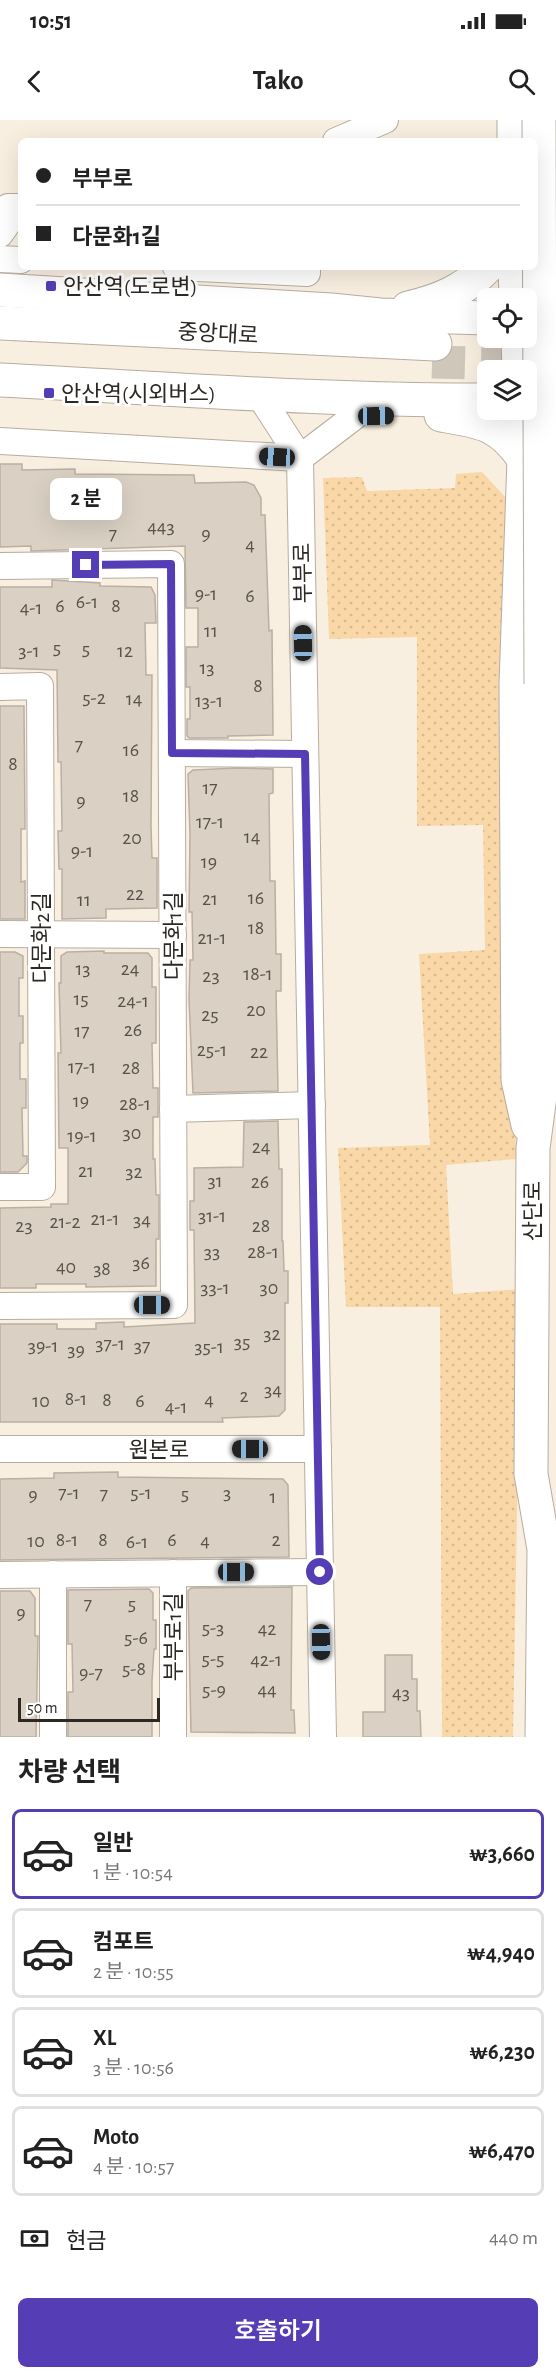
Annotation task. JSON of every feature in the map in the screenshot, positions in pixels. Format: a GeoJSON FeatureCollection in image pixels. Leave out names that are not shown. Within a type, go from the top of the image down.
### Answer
{"type":"FeatureCollection","features":[{"type":"Feature","properties":{"kind":"main road"},"geometry":{"type":"LineString","coordinates":[[514,120],[514,138]]}},
{"type":"Feature","properties":{"kind":"main road","name":"산단로"},"geometry":{"type":"LineString","coordinates":[[539,120],[542,1082],[533,1148],[531,1474],[544,1549],[542,1737]]}},
{"type":"Feature","properties":{"kind":"main road"},"geometry":{"type":"LineString","coordinates":[[380,315],[434,302],[472,282],[484,270]]}},
{"type":"Feature","properties":{"kind":"main road"},"geometry":{"type":"LineString","coordinates":[[515,270],[516,288]]}},
{"type":"Feature","properties":{"kind":"main road"},"geometry":{"type":"LineString","coordinates":[[0,290],[380,315],[477,318]]}},
{"type":"Feature","properties":{"kind":"main road"},"geometry":{"type":"LineString","coordinates":[[537,319],[556,320]]}},
{"type":"Feature","properties":{"kind":"main road","name":"중앙대로"},"geometry":{"type":"LineString","coordinates":[[0,323],[433,353],[0,345]]}},
{"type":"Feature","properties":{"kind":"main road"},"geometry":{"type":"LineString","coordinates":[[0,380],[258,393],[301,398],[477,400]]}},
{"type":"Feature","properties":{"kind":"main road"},"geometry":{"type":"LineString","coordinates":[[301,398],[355,416],[441,415],[485,423],[511,440],[524,459]]}},
{"type":"Feature","properties":{"kind":"main road"},"geometry":{"type":"LineString","coordinates":[[537,400],[556,400]]}},
{"type":"Feature","properties":{"kind":"main road"},"geometry":{"type":"LineString","coordinates":[[521,420],[524,459],[516,684],[518,1080],[533,1148]]}},
{"type":"Feature","properties":{"kind":"main road"},"geometry":{"type":"LineString","coordinates":[[520,1737],[521,1549],[531,1474]]}},
{"type":"Feature","properties":{"kind":"street"},"geometry":{"type":"LineString","coordinates":[[343,138],[385,120]]}},
{"type":"Feature","properties":{"kind":"street"},"geometry":{"type":"LineString","coordinates":[[0,235],[7,224],[8,207],[18,207]]}},
{"type":"Feature","properties":{"kind":"street"},"geometry":{"type":"LineString","coordinates":[[0,235],[18,235]]}},
{"type":"Feature","properties":{"kind":"street"},"geometry":{"type":"LineString","coordinates":[[0,259],[18,260]]}},
{"type":"Feature","properties":{"kind":"street"},"geometry":{"type":"LineString","coordinates":[[305,270],[331,310]]}},
{"type":"Feature","properties":{"kind":"street"},"geometry":{"type":"LineString","coordinates":[[258,393],[300,458]]}},
{"type":"Feature","properties":{"kind":"street"},"geometry":{"type":"LineString","coordinates":[[0,441],[300,458],[355,416]]}},
{"type":"Feature","properties":{"kind":"street","name":"부부로"},"geometry":{"type":"LineString","coordinates":[[300,458],[323,1737]]}},
{"type":"Feature","properties":{"kind":"street","name":"다문화1길"},"geometry":{"type":"LineString","coordinates":[[0,566],[171,564],[174,1305],[0,1306]]}},
{"type":"Feature","properties":{"kind":"street","name":"다문화2길"},"geometry":{"type":"LineString","coordinates":[[0,687],[40,686],[42,1187],[0,1188]]}},
{"type":"Feature","properties":{"kind":"street"},"geometry":{"type":"LineString","coordinates":[[172,753],[305,754]]}},
{"type":"Feature","properties":{"kind":"street"},"geometry":{"type":"LineString","coordinates":[[0,934],[173,935]]}},
{"type":"Feature","properties":{"kind":"street"},"geometry":{"type":"LineString","coordinates":[[173,1109],[312,1105]]}},
{"type":"Feature","properties":{"kind":"street","name":"원본로"},"geometry":{"type":"LineString","coordinates":[[0,1449],[318,1449]]}},
{"type":"Feature","properties":{"kind":"street","name":"부부로1길"},"geometry":{"type":"LineString","coordinates":[[0,1575],[320,1572]]}},
{"type":"Feature","properties":{"kind":"street","name":"부부로1길"},"geometry":{"type":"LineString","coordinates":[[173,1573],[173,1737]]}},
{"type":"Feature","properties":{"kind":"street"},"geometry":{"type":"LineString","coordinates":[[53,1574],[53,1737]]}},
{"type":"Feature","properties":{"kind":"shaded area"},"geometry":{"type":"Polygon","coordinates":[[[482,472],[509,501],[516,1159],[446,1165],[453,1294],[521,1289],[513,1737],[442,1737],[440,1307],[346,1307],[338,1148],[430,1145],[419,954],[485,950],[483,825],[417,826],[417,637],[329,639],[323,478],[362,477],[367,491],[455,488],[456,474],[482,472]]]}},
{"type":"Feature","properties":{"kind":"building"},"geometry":{"type":"Polygon","coordinates":[[[0,464],[22,464],[22,470],[75,469],[75,474],[194,475],[195,483],[246,482],[254,485],[261,498],[261,515],[265,515],[269,631],[272,630],[273,735],[228,736],[228,738],[189,738],[187,736],[187,719],[190,719],[190,687],[186,687],[186,647],[198,647],[198,608],[186,608],[185,546],[31,551],[31,546],[0,547],[0,464]]]}},
{"type":"Feature","properties":{"kind":"building"},"geometry":{"type":"Polygon","coordinates":[[[52,580],[100,583],[100,586],[151,587],[155,595],[156,623],[145,623],[146,675],[152,675],[151,826],[152,858],[157,858],[157,908],[106,909],[106,918],[62,919],[62,869],[59,869],[58,831],[62,831],[61,762],[58,762],[57,670],[0,668],[0,587],[52,587],[52,580]]]}},
{"type":"Feature","properties":{"kind":"building"},"geometry":{"type":"Polygon","coordinates":[[[0,706],[24,706],[25,829],[21,829],[21,882],[25,881],[25,919],[0,919],[0,706]]]}},
{"type":"Feature","properties":{"kind":"building"},"geometry":{"type":"Polygon","coordinates":[[[273,769],[273,793],[269,794],[270,881],[275,881],[276,954],[281,954],[281,991],[276,991],[278,1091],[193,1093],[189,999],[190,960],[193,960],[192,912],[189,912],[188,774],[193,770],[273,769]]]}},
{"type":"Feature","properties":{"kind":"building"},"geometry":{"type":"Polygon","coordinates":[[[104,951],[104,953],[148,953],[152,958],[152,987],[156,987],[156,1043],[152,1043],[153,1088],[158,1088],[158,1117],[153,1117],[153,1159],[155,1159],[156,1195],[159,1195],[156,1286],[86,1287],[86,1284],[36,1284],[36,1288],[0,1288],[0,1208],[51,1207],[51,1204],[68,1204],[68,1148],[59,1148],[58,1053],[61,1053],[59,983],[61,983],[61,956],[67,952],[104,951]]]}},
{"type":"Feature","properties":{"kind":"building"},"geometry":{"type":"Polygon","coordinates":[[[0,952],[15,952],[23,956],[23,978],[19,978],[19,1016],[23,1016],[20,1079],[26,1079],[26,1108],[22,1108],[23,1156],[27,1156],[27,1163],[18,1172],[0,1172],[0,952]]]}},
{"type":"Feature","properties":{"kind":"building"},"geometry":{"type":"Polygon","coordinates":[[[278,1121],[279,1169],[282,1169],[284,1271],[288,1271],[288,1303],[285,1303],[285,1410],[279,1416],[222,1418],[223,1422],[0,1422],[0,1324],[57,1324],[57,1329],[96,1329],[96,1323],[124,1322],[124,1327],[195,1323],[194,1230],[190,1230],[190,1201],[194,1201],[194,1168],[243,1167],[244,1122],[278,1121]]]}},
{"type":"Feature","properties":{"kind":"building"},"geometry":{"type":"Polygon","coordinates":[[[118,1472],[118,1477],[283,1479],[288,1485],[289,1557],[0,1560],[0,1479],[54,1478],[54,1473],[118,1472]]]}},
{"type":"Feature","properties":{"kind":"building"},"geometry":{"type":"Polygon","coordinates":[[[292,1587],[291,1710],[294,1710],[295,1733],[191,1732],[188,1591],[191,1588],[292,1587]]]}},
{"type":"Feature","properties":{"kind":"building"},"geometry":{"type":"Polygon","coordinates":[[[149,1589],[153,1593],[153,1620],[156,1620],[156,1649],[154,1649],[152,1681],[152,1737],[68,1737],[68,1692],[73,1692],[72,1644],[68,1644],[68,1590],[149,1589]]]}},
{"type":"Feature","properties":{"kind":"building"},"geometry":{"type":"Polygon","coordinates":[[[0,1591],[30,1591],[35,1598],[35,1636],[38,1636],[36,1737],[0,1737],[0,1591]]]}},
{"type":"Feature","properties":{"kind":"building"},"geometry":{"type":"Polygon","coordinates":[[[385,1655],[412,1655],[412,1679],[417,1679],[417,1711],[420,1711],[421,1737],[363,1737],[363,1712],[385,1712],[385,1655]]]}},
{"type":"Feature","properties":{"kind":"tunnel"},"geometry":{"type":"LineString","coordinates":[[432,362],[547,365]]}},
{"type":"Feature","properties":{"kind":"place","name":"안산역(도로변)"},"geometry":{"type":"Point","coordinates":[51,286]}},
{"type":"Feature","properties":{"kind":"place","name":"안산역(시외버스)"},"geometry":{"type":"Point","coordinates":[49,393]}},
{"type":"Feature","properties":{"kind":"route"},"geometry":{"type":"LineString","coordinates":[[86,565],[171,564],[172,753],[305,754],[320,1572]]}}]}
